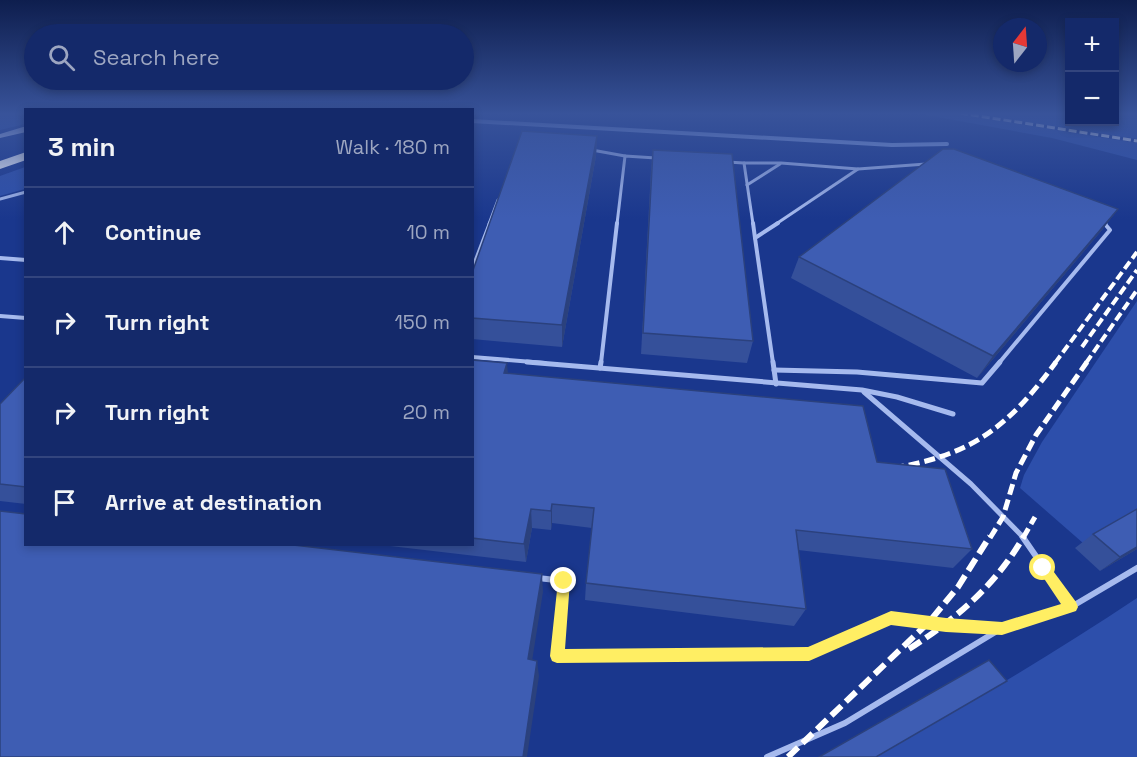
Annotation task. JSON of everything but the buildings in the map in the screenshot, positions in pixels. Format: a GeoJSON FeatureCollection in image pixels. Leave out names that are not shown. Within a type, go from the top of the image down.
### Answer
{"type":"FeatureCollection","features":[{"type":"Feature","properties":{"kind":"highway"},"geometry":{"type":"LineString","coordinates":[[0,155],[19,148]]}},
{"type":"Feature","properties":{"kind":"highway"},"geometry":{"type":"LineString","coordinates":[[0,165],[24,157]]}},
{"type":"Feature","properties":{"kind":"lane"},"geometry":{"type":"LineString","coordinates":[[583,149],[625,156],[661,158]]}},
{"type":"Feature","properties":{"kind":"lane"},"geometry":{"type":"LineString","coordinates":[[600,368],[625,156]]}},
{"type":"Feature","properties":{"kind":"lane"},"geometry":{"type":"LineString","coordinates":[[721,162],[781,163],[858,170],[937,164]]}},
{"type":"Feature","properties":{"kind":"lane"},"geometry":{"type":"LineString","coordinates":[[744,163],[776,384]]}},
{"type":"Feature","properties":{"kind":"lane"},"geometry":{"type":"LineString","coordinates":[[747,185],[781,163]]}},
{"type":"Feature","properties":{"kind":"lane"},"geometry":{"type":"LineString","coordinates":[[755,238],[858,170]]}},
{"type":"Feature","properties":{"kind":"lane"},"geometry":{"type":"LineString","coordinates":[[0,199],[24,193]]}},
{"type":"Feature","properties":{"kind":"lane"},"geometry":{"type":"LineString","coordinates":[[474,265],[500,195]]}},
{"type":"Feature","properties":{"kind":"lane"},"geometry":{"type":"LineString","coordinates":[[774,370],[857,372],[982,383],[1110,230],[1106,222],[1098,219]]}},
{"type":"Feature","properties":{"kind":"lane"},"geometry":{"type":"LineString","coordinates":[[0,258],[24,260]]}},
{"type":"Feature","properties":{"kind":"lane"},"geometry":{"type":"LineString","coordinates":[[0,316],[24,318]]}},
{"type":"Feature","properties":{"kind":"lane"},"geometry":{"type":"LineString","coordinates":[[474,357],[862,390],[897,397],[953,414]]}},
{"type":"Feature","properties":{"kind":"lane"},"geometry":{"type":"LineString","coordinates":[[862,390],[941,457],[1006,519],[1024,538],[1071,607]]}},
{"type":"Feature","properties":{"kind":"lane"},"geometry":{"type":"LineString","coordinates":[[767,757],[845,723],[1002,628],[1071,607],[1137,568]]}},
{"type":"Feature","properties":{"kind":"lane"},"geometry":{"type":"LineString","coordinates":[[528,577],[564,581],[557,656],[809,654],[891,618],[946,625],[1002,628]]}},
{"type":"Feature","properties":{"kind":"shaded area"},"geometry":{"type":"Polygon","coordinates":[[[1092,148],[1137,148],[1137,160],[1092,148]]]}},
{"type":"Feature","properties":{"kind":"shaded area"},"geometry":{"type":"Polygon","coordinates":[[[24,167],[24,189],[0,196],[0,176],[24,167]]]}},
{"type":"Feature","properties":{"kind":"shaded area"},"geometry":{"type":"Polygon","coordinates":[[[1137,301],[1137,513],[1083,543],[1020,488],[1024,475],[1042,442],[1137,301]]]}},
{"type":"Feature","properties":{"kind":"shaded area"},"geometry":{"type":"Polygon","coordinates":[[[1137,598],[1137,757],[876,757],[1040,660],[1137,598]]]}},
{"type":"Feature","properties":{"kind":"railway"},"geometry":{"type":"LineString","coordinates":[[1055,363],[1137,252]]}},
{"type":"Feature","properties":{"kind":"railway"},"geometry":{"type":"LineString","coordinates":[[1082,347],[1137,270]]}},
{"type":"Feature","properties":{"kind":"railway"},"geometry":{"type":"LineString","coordinates":[[1086,363],[1137,290]]}},
{"type":"Feature","properties":{"kind":"railway"},"geometry":{"type":"LineString","coordinates":[[893,468],[946,455],[987,434],[1022,404],[1056,362]]}},
{"type":"Feature","properties":{"kind":"railway"},"geometry":{"type":"LineString","coordinates":[[990,538],[1003,517],[1016,473],[1036,435],[1087,362]]}},
{"type":"Feature","properties":{"kind":"railway"},"geometry":{"type":"LineString","coordinates":[[1023,538],[1035,517]]}},
{"type":"Feature","properties":{"kind":"railway"},"geometry":{"type":"LineString","coordinates":[[788,757],[929,622],[958,587],[990,536]]}},
{"type":"Feature","properties":{"kind":"railway"},"geometry":{"type":"LineString","coordinates":[[909,649],[943,626],[974,600],[1001,570],[1024,536]]}},
{"type":"Feature","properties":{"kind":"route"},"geometry":{"type":"LineString","coordinates":[[564,581],[557,656],[809,654],[891,618],[946,625],[1002,628],[1071,607],[1043,568]]}}]}
